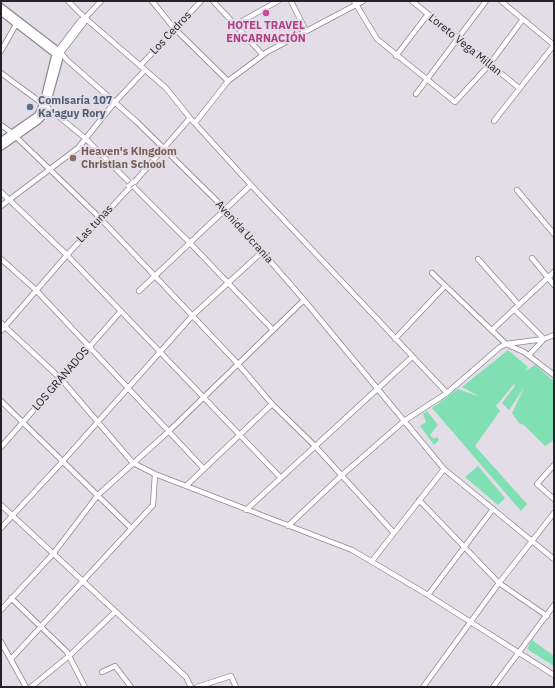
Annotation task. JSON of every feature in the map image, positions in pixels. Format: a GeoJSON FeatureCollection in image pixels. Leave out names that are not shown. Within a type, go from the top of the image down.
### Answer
{"type":"FeatureCollection","features":[{"type":"Feature","properties":{"kind":"main road","name":"Avenida Ucrania"},"geometry":{"type":"LineString","coordinates":[[1,6],[17,22]]}},
{"type":"Feature","properties":{"kind":"main road","name":"Avenida Ucrania"},"geometry":{"type":"LineString","coordinates":[[1,12],[17,22],[58,54]]}},
{"type":"Feature","properties":{"kind":"main road"},"geometry":{"type":"LineString","coordinates":[[1,147],[38,115],[45,105],[58,54]]}},
{"type":"Feature","properties":{"kind":"main road"},"geometry":{"type":"LineString","coordinates":[[1,141],[14,135]]}},
{"type":"Feature","properties":{"kind":"street"},"geometry":{"type":"LineString","coordinates":[[68,1],[85,18],[166,88],[190,118],[251,185],[447,393]]}},
{"type":"Feature","properties":{"kind":"street"},"geometry":{"type":"LineString","coordinates":[[58,54],[80,21],[85,18],[101,1]]}},
{"type":"Feature","properties":{"kind":"street"},"geometry":{"type":"LineString","coordinates":[[152,1],[175,30],[228,81]]}},
{"type":"Feature","properties":{"kind":"street","name":"Los Cedros"},"geometry":{"type":"LineString","coordinates":[[140,66],[201,1]]}},
{"type":"Feature","properties":{"kind":"street"},"geometry":{"type":"LineString","coordinates":[[213,1],[263,55]]}},
{"type":"Feature","properties":{"kind":"street"},"geometry":{"type":"LineString","coordinates":[[235,25],[278,1]]}},
{"type":"Feature","properties":{"kind":"street"},"geometry":{"type":"LineString","coordinates":[[291,1],[306,31]]}},
{"type":"Feature","properties":{"kind":"street"},"geometry":{"type":"LineString","coordinates":[[195,123],[228,81],[263,55],[355,3],[363,1]]}},
{"type":"Feature","properties":{"kind":"street","name":"Loreto Vega Millan"},"geometry":{"type":"LineString","coordinates":[[412,1],[520,88]]}},
{"type":"Feature","properties":{"kind":"street"},"geometry":{"type":"LineString","coordinates":[[416,94],[486,1]]}},
{"type":"Feature","properties":{"kind":"street"},"geometry":{"type":"LineString","coordinates":[[494,121],[554,45],[501,1]]}},
{"type":"Feature","properties":{"kind":"street"},"geometry":{"type":"LineString","coordinates":[[355,3],[374,35],[396,56],[455,102],[489,64],[523,19]]}},
{"type":"Feature","properties":{"kind":"street"},"geometry":{"type":"LineString","coordinates":[[396,56],[428,14]]}},
{"type":"Feature","properties":{"kind":"street"},"geometry":{"type":"LineString","coordinates":[[1,51],[17,22]]}},
{"type":"Feature","properties":{"kind":"street","name":"Avenida Ucrania"},"geometry":{"type":"LineString","coordinates":[[58,54],[67,60],[114,102],[225,209],[304,300],[444,469],[533,540],[554,559]]}},
{"type":"Feature","properties":{"kind":"street"},"geometry":{"type":"LineString","coordinates":[[1,206],[51,170],[78,148],[114,102],[145,70]]}},
{"type":"Feature","properties":{"kind":"street"},"geometry":{"type":"LineString","coordinates":[[1,73],[45,105],[85,138],[190,243],[273,330]]}},
{"type":"Feature","properties":{"kind":"street","name":"Las tunas"},"geometry":{"type":"LineString","coordinates":[[1,331],[190,118]]}},
{"type":"Feature","properties":{"kind":"street"},"geometry":{"type":"LineString","coordinates":[[1,125],[14,135],[101,219],[193,315],[272,404],[315,446],[394,533]]}},
{"type":"Feature","properties":{"kind":"street"},"geometry":{"type":"LineString","coordinates":[[139,291],[154,275],[251,185]]}},
{"type":"Feature","properties":{"kind":"street"},"geometry":{"type":"LineString","coordinates":[[517,190],[554,234]]}},
{"type":"Feature","properties":{"kind":"street"},"geometry":{"type":"LineString","coordinates":[[1,192],[67,255],[239,436],[281,478]]}},
{"type":"Feature","properties":{"kind":"street"},"geometry":{"type":"LineString","coordinates":[[1,528],[63,462],[96,422],[193,315],[262,252]]}},
{"type":"Feature","properties":{"kind":"street"},"geometry":{"type":"LineString","coordinates":[[532,258],[554,285]]}},
{"type":"Feature","properties":{"kind":"street"},"geometry":{"type":"LineString","coordinates":[[1,259],[37,291],[88,348],[204,469]]}},
{"type":"Feature","properties":{"kind":"street"},"geometry":{"type":"LineString","coordinates":[[478,259],[519,305]]}},
{"type":"Feature","properties":{"kind":"street"},"geometry":{"type":"LineString","coordinates":[[492,330],[554,272]]}},
{"type":"Feature","properties":{"kind":"street"},"geometry":{"type":"LineString","coordinates":[[432,273],[506,344],[529,355],[554,375]]}},
{"type":"Feature","properties":{"kind":"street"},"geometry":{"type":"LineString","coordinates":[[395,339],[445,286]]}},
{"type":"Feature","properties":{"kind":"street"},"geometry":{"type":"LineString","coordinates":[[1,610],[53,554],[98,495],[169,431],[304,300]]}},
{"type":"Feature","properties":{"kind":"street"},"geometry":{"type":"LineString","coordinates":[[514,309],[544,339]]}},
{"type":"Feature","properties":{"kind":"street","name":"LOS GRANADOS"},"geometry":{"type":"LineString","coordinates":[[1,446],[24,423],[60,379],[121,311]]}},
{"type":"Feature","properties":{"kind":"street"},"geometry":{"type":"LineString","coordinates":[[1,323],[60,379],[133,463],[156,474],[246,510],[352,550],[428,595],[554,675]]}},
{"type":"Feature","properties":{"kind":"street"},"geometry":{"type":"LineString","coordinates":[[288,526],[342,475],[404,422],[447,393],[500,347],[506,344],[544,339],[554,335]]}},
{"type":"Feature","properties":{"kind":"street"},"geometry":{"type":"LineString","coordinates":[[529,355],[544,339]]}},
{"type":"Feature","properties":{"kind":"street"},"geometry":{"type":"LineString","coordinates":[[246,510],[412,356]]}},
{"type":"Feature","properties":{"kind":"street"},"geometry":{"type":"LineString","coordinates":[[1,401],[131,528]]}},
{"type":"Feature","properties":{"kind":"street"},"geometry":{"type":"LineString","coordinates":[[186,486],[272,404]]}},
{"type":"Feature","properties":{"kind":"street"},"geometry":{"type":"LineString","coordinates":[[554,465],[537,484],[554,499]]}},
{"type":"Feature","properties":{"kind":"street"},"geometry":{"type":"LineString","coordinates":[[372,561],[444,469]]}},
{"type":"Feature","properties":{"kind":"street"},"geometry":{"type":"LineString","coordinates":[[11,659],[131,528],[154,506],[156,474]]}},
{"type":"Feature","properties":{"kind":"street"},"geometry":{"type":"LineString","coordinates":[[419,500],[499,584],[547,616]]}},
{"type":"Feature","properties":{"kind":"street"},"geometry":{"type":"LineString","coordinates":[[1,505],[186,677],[191,687]]}},
{"type":"Feature","properties":{"kind":"street"},"geometry":{"type":"LineString","coordinates":[[428,595],[493,509]]}},
{"type":"Feature","properties":{"kind":"street"},"geometry":{"type":"LineString","coordinates":[[423,687],[554,512]]}},
{"type":"Feature","properties":{"kind":"street"},"geometry":{"type":"LineString","coordinates":[[11,598],[70,656],[85,687]]}},
{"type":"Feature","properties":{"kind":"street"},"geometry":{"type":"LineString","coordinates":[[493,687],[554,605]]}},
{"type":"Feature","properties":{"kind":"street"},"geometry":{"type":"LineString","coordinates":[[31,687],[70,656],[115,612]]}},
{"type":"Feature","properties":{"kind":"street"},"geometry":{"type":"LineString","coordinates":[[1,642],[26,687]]}},
{"type":"Feature","properties":{"kind":"street"},"geometry":{"type":"LineString","coordinates":[[102,672],[115,666],[131,687]]}},
{"type":"Feature","properties":{"kind":"street"},"geometry":{"type":"LineString","coordinates":[[197,687],[230,676],[236,687]]}},
{"type":"Feature","properties":{"kind":"green space"},"geometry":{"type":"Polygon","coordinates":[[[508,350],[528,367],[525,371],[535,365],[554,381],[554,440],[545,446],[524,425],[519,423],[512,413],[524,388],[509,410],[502,403],[515,386],[514,384],[496,406],[500,411],[475,446],[527,504],[521,511],[432,408],[458,389],[480,397],[462,387],[508,350]]]}},
{"type":"Feature","properties":{"kind":"green space"},"geometry":{"type":"Polygon","coordinates":[[[427,411],[438,425],[430,435],[434,439],[437,437],[439,440],[434,445],[420,426],[426,422],[423,414],[427,411]]]}},
{"type":"Feature","properties":{"kind":"green space"},"geometry":{"type":"Polygon","coordinates":[[[478,466],[505,498],[498,505],[465,477],[478,466]]]}},
{"type":"Feature","properties":{"kind":"green space"},"geometry":{"type":"Polygon","coordinates":[[[532,640],[554,656],[554,666],[527,649],[532,640]]]}},
{"type":"Feature","properties":{"kind":"place","name":"HOTEL TRAVEL ENCARNACIÓN"},"geometry":{"type":"Point","coordinates":[266,13]}},
{"type":"Feature","properties":{"kind":"place","name":"Comisaría 107 Ka'aguy Rory"},"geometry":{"type":"Point","coordinates":[30,107]}},
{"type":"Feature","properties":{"kind":"place","name":"Heaven's Kingdom Christian School"},"geometry":{"type":"Point","coordinates":[73,158]}}]}
